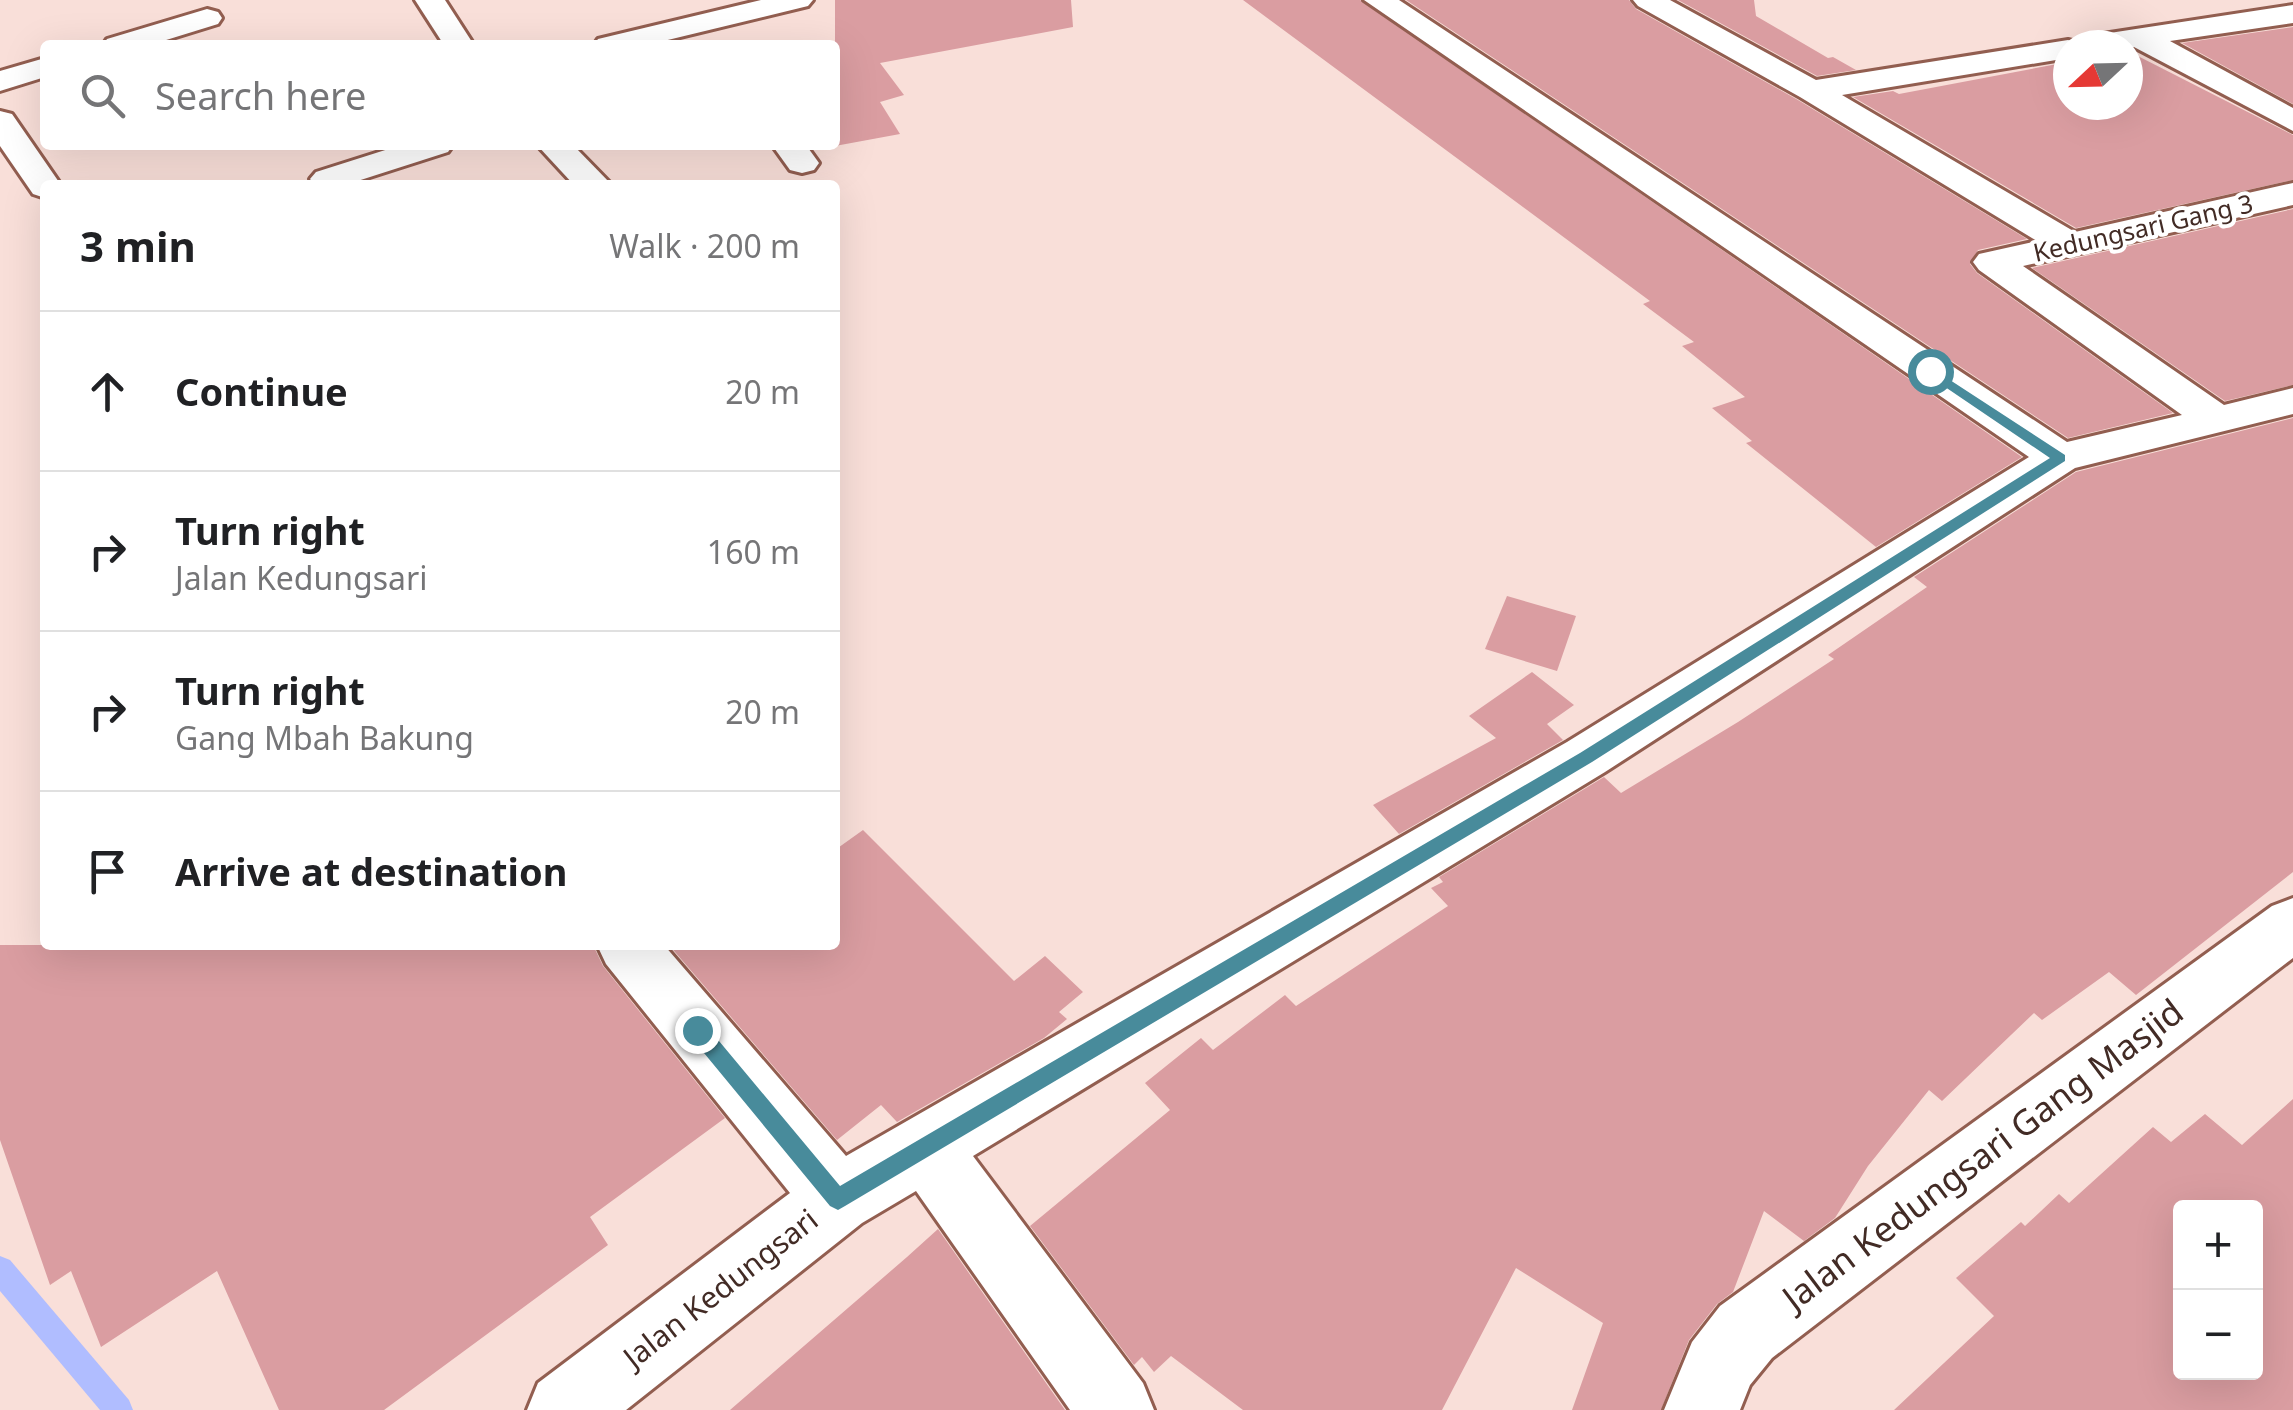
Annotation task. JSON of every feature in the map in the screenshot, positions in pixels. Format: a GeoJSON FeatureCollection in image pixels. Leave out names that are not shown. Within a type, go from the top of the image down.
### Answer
{"type":"FeatureCollection","features":[{"type":"Feature","properties":{"kind":"street"},"geometry":{"type":"LineString","coordinates":[[430,0],[456,40]]}},
{"type":"Feature","properties":{"kind":"street"},"geometry":{"type":"LineString","coordinates":[[628,40],[798,0]]}},
{"type":"Feature","properties":{"kind":"street"},"geometry":{"type":"LineString","coordinates":[[1379,0],[2060,458]]}},
{"type":"Feature","properties":{"kind":"street"},"geometry":{"type":"LineString","coordinates":[[1648,0],[1811,90],[2069,244]]}},
{"type":"Feature","properties":{"kind":"street"},"geometry":{"type":"LineString","coordinates":[[129,40],[200,9],[223,40]]}},
{"type":"Feature","properties":{"kind":"street"},"geometry":{"type":"LineString","coordinates":[[2143,36],[2293,14]]}},
{"type":"Feature","properties":{"kind":"street"},"geometry":{"type":"LineString","coordinates":[[2143,39],[2293,121]]}},
{"type":"Feature","properties":{"kind":"street"},"geometry":{"type":"LineString","coordinates":[[1811,90],[2053,50]]}},
{"type":"Feature","properties":{"kind":"street"},"geometry":{"type":"LineString","coordinates":[[0,81],[40,69]]}},
{"type":"Feature","properties":{"kind":"street"},"geometry":{"type":"LineString","coordinates":[[0,121],[40,180]]}},
{"type":"Feature","properties":{"kind":"street"},"geometry":{"type":"LineString","coordinates":[[324,173],[416,150]]}},
{"type":"Feature","properties":{"kind":"street"},"geometry":{"type":"LineString","coordinates":[[560,150],[589,180]]}},
{"type":"Feature","properties":{"kind":"street","name":"Kedungsari Gang 3"},"geometry":{"type":"LineString","coordinates":[[2218,420],[1992,262],[2293,194]]}},
{"type":"Feature","properties":{"kind":"street","name":"Jalan Kedungsari"},"geometry":{"type":"LineString","coordinates":[[565,1410],[838,1199],[1586,758],[2060,458],[2293,401]]}},
{"type":"Feature","properties":{"kind":"street","name":"Jalan Kedungsari Gang Masjid"},"geometry":{"type":"LineString","coordinates":[[1702,1410],[1711,1376],[1727,1351],[1746,1332],[2293,924]]}},
{"type":"Feature","properties":{"kind":"street"},"geometry":{"type":"LineString","coordinates":[[631,950],[838,1199]]}},
{"type":"Feature","properties":{"kind":"street"},"geometry":{"type":"LineString","coordinates":[[926,1148],[1116,1410]]}},
{"type":"Feature","properties":{"kind":"building"},"geometry":{"type":"Polygon","coordinates":[[[835,0],[1071,0],[1073,27],[880,63],[904,95],[880,102],[900,134],[840,145],[840,40],[835,40],[835,0]]]}},
{"type":"Feature","properties":{"kind":"building"},"geometry":{"type":"Polygon","coordinates":[[[1243,0],[1360,0],[2022,457],[1876,547],[1746,443],[1752,441],[1712,408],[1745,397],[1682,346],[1694,342],[1643,304],[1650,301],[1243,0]]]}},
{"type":"Feature","properties":{"kind":"building"},"geometry":{"type":"Polygon","coordinates":[[[1406,0],[1629,0],[1636,9],[1798,100],[2027,239],[1978,250],[1970,264],[1977,273],[2173,413],[2068,438],[1406,0]]]}},
{"type":"Feature","properties":{"kind":"building"},"geometry":{"type":"Polygon","coordinates":[[[1678,0],[1754,0],[1756,16],[1856,70],[1817,76],[1678,0]]]}},
{"type":"Feature","properties":{"kind":"building"},"geometry":{"type":"Polygon","coordinates":[[[2293,27],[2293,104],[2182,43],[2293,27]]]}},
{"type":"Feature","properties":{"kind":"building"},"geometry":{"type":"Polygon","coordinates":[[[2143,59],[2293,135],[2293,180],[2076,228],[1853,97],[1893,91],[1899,94],[2053,65],[2053,120],[2143,120],[2143,59]]]}},
{"type":"Feature","properties":{"kind":"building"},"geometry":{"type":"Polygon","coordinates":[[[2293,209],[2293,385],[2225,401],[2032,268],[2293,209]]]}},
{"type":"Feature","properties":{"kind":"building"},"geometry":{"type":"Polygon","coordinates":[[[2293,418],[2293,872],[2136,995],[2109,972],[2042,1020],[2034,1013],[1942,1101],[1929,1090],[1868,1166],[1835,1218],[1804,1241],[1764,1211],[1733,1292],[1717,1304],[1689,1340],[1661,1410],[1572,1410],[1603,1323],[1516,1268],[1442,1410],[1243,1410],[1171,1356],[1154,1372],[1142,1357],[1134,1365],[1030,1226],[1170,1110],[1145,1083],[1201,1038],[1213,1050],[1285,995],[1296,1006],[1448,906],[1431,888],[1443,882],[1439,877],[1604,777],[1621,793],[1738,722],[1834,659],[1828,655],[1927,587],[1914,577],[2076,472],[2293,418]]]}},
{"type":"Feature","properties":{"kind":"building"},"geometry":{"type":"Polygon","coordinates":[[[1507,596],[1576,616],[1557,671],[1485,649],[1507,596]]]}},
{"type":"Feature","properties":{"kind":"building"},"geometry":{"type":"Polygon","coordinates":[[[1532,672],[1574,705],[1547,724],[1563,740],[1399,834],[1373,805],[1496,738],[1469,716],[1532,672]]]}},
{"type":"Feature","properties":{"kind":"building"},"geometry":{"type":"Polygon","coordinates":[[[863,830],[1014,981],[1045,956],[1083,992],[1059,1012],[1067,1019],[1044,1038],[897,1122],[881,1105],[837,1140],[673,950],[840,950],[840,846],[863,830]]]}},
{"type":"Feature","properties":{"kind":"building"},"geometry":{"type":"Polygon","coordinates":[[[0,945],[40,945],[40,950],[595,950],[603,966],[725,1118],[590,1217],[608,1245],[384,1410],[279,1410],[217,1271],[101,1347],[71,1271],[50,1285],[0,1140],[0,945]]]}},
{"type":"Feature","properties":{"kind":"building"},"geometry":{"type":"Polygon","coordinates":[[[2293,1099],[2293,1410],[1894,1410],[1994,1316],[1956,1278],[2021,1222],[2025,1226],[2059,1194],[2069,1203],[2153,1127],[2171,1142],[2205,1114],[2242,1145],[2293,1099]]]}},
{"type":"Feature","properties":{"kind":"building"},"geometry":{"type":"Polygon","coordinates":[[[938,1229],[1065,1410],[730,1410],[907,1257],[938,1229]]]}},
{"type":"Feature","properties":{"kind":"waterway"},"geometry":{"type":"LineString","coordinates":[[0,1270],[119,1410]]}},
{"type":"Feature","properties":{"kind":"route"},"geometry":{"type":"LineString","coordinates":[[697,1030],[838,1199],[1586,758],[2060,458],[1930,371]]}}]}
